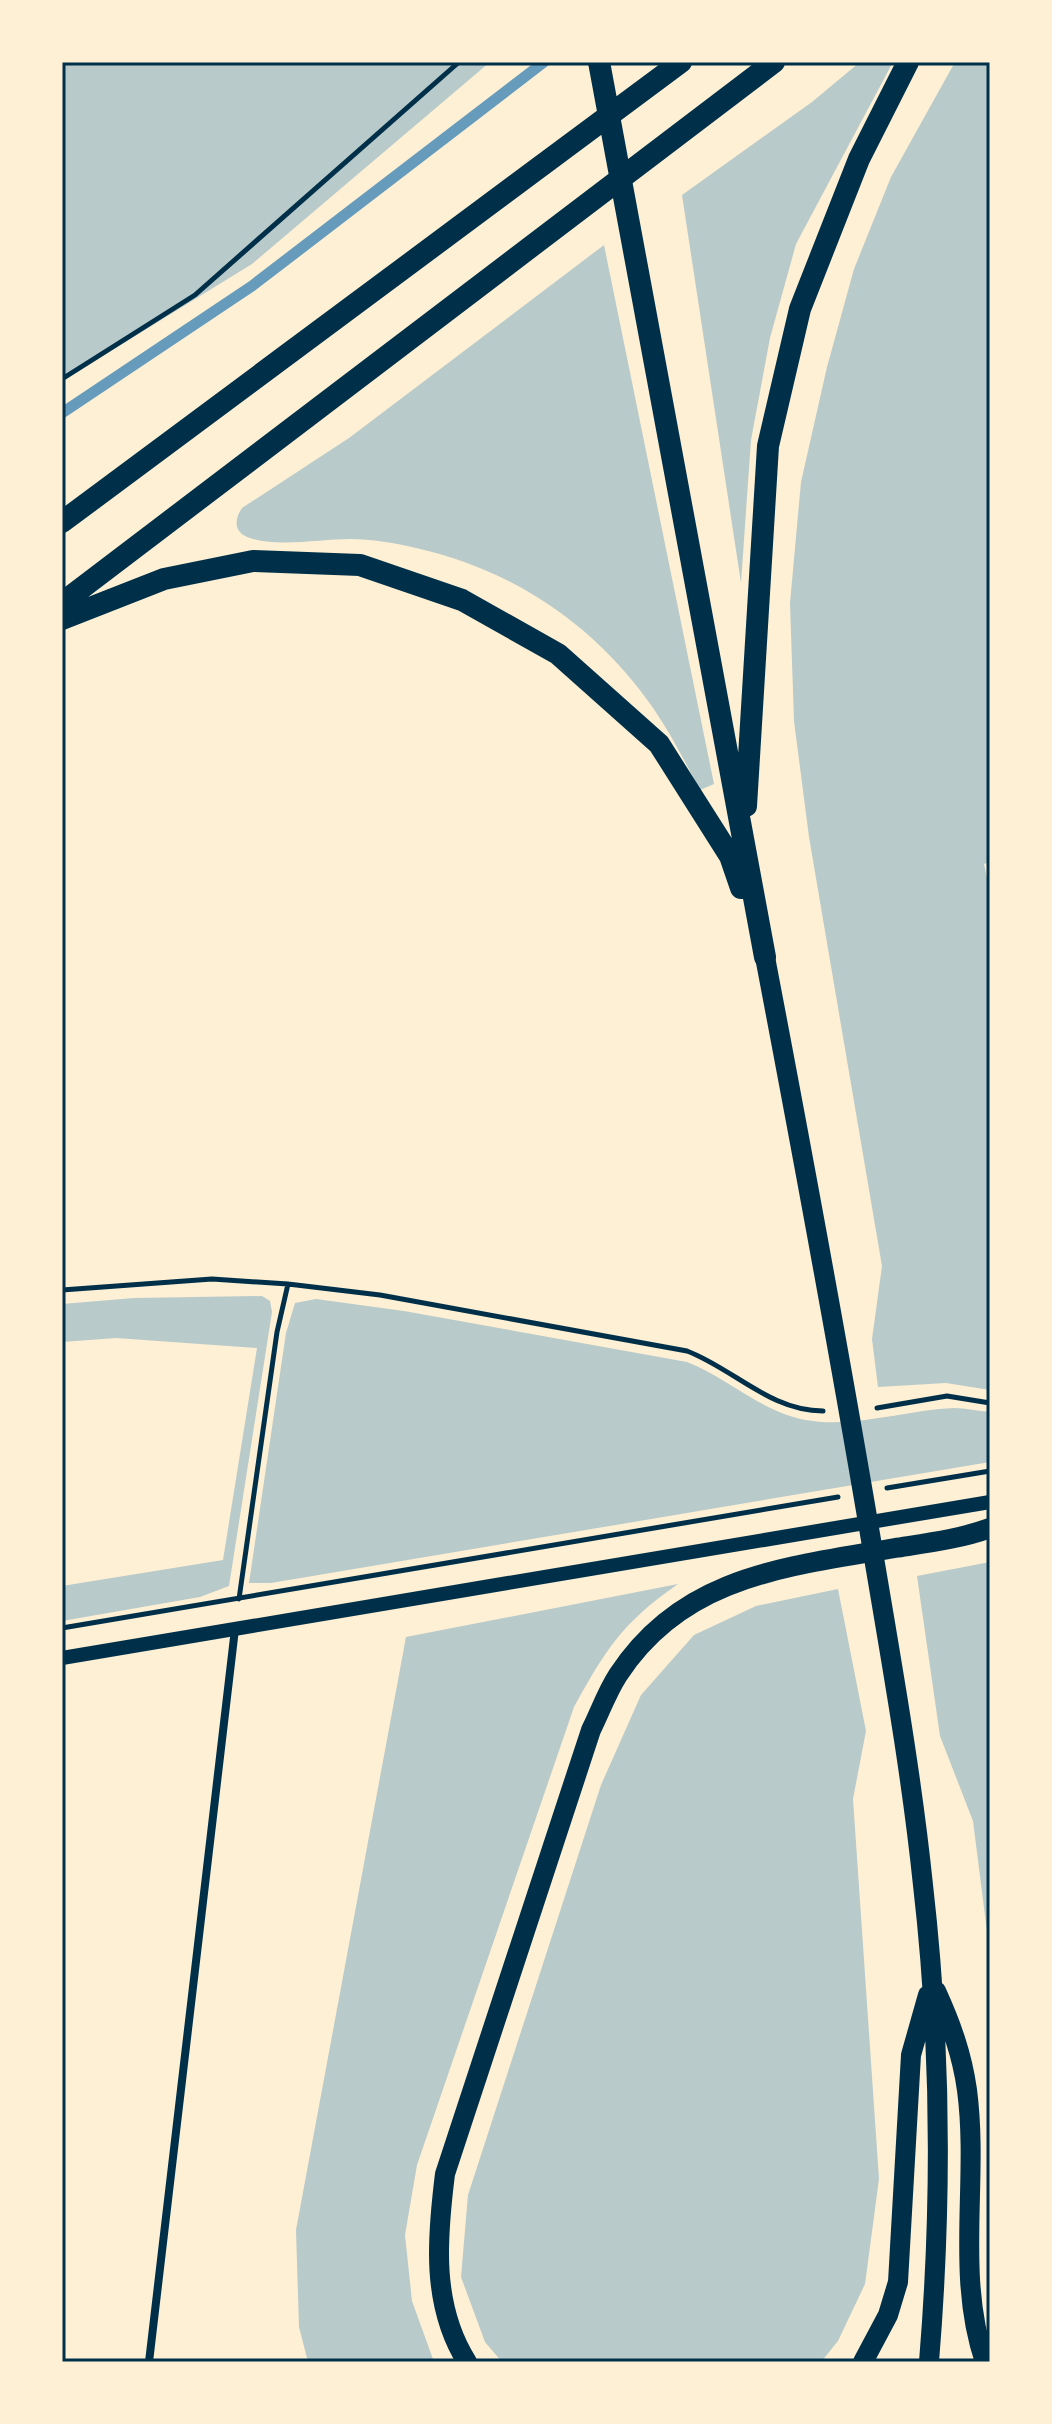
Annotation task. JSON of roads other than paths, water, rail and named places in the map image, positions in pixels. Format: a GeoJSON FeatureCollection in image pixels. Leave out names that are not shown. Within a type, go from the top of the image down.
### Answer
{"type":"FeatureCollection","features":[{"type":"Feature","properties":{"kind":"highway"},"geometry":{"type":"LineString","coordinates":[[599,62],[765,957]]}},
{"type":"Feature","properties":{"kind":"highway"},"geometry":{"type":"LineString","coordinates":[[62,522],[681,62]]}},
{"type":"Feature","properties":{"kind":"highway"},"geometry":{"type":"LineString","coordinates":[[62,603],[774,62]]}},
{"type":"Feature","properties":{"kind":"highway"},"geometry":{"type":"LineString","coordinates":[[744,843],[755,616],[768,446],[800,309],[859,159],[908,62]]}},
{"type":"Feature","properties":{"kind":"highway"},"geometry":{"type":"LineString","coordinates":[[62,619],[164,579],[253,561],[360,565],[462,600],[558,654],[659,744],[730,856],[765,957]]}},
{"type":"Feature","properties":{"kind":"main road"},"geometry":{"type":"LineString","coordinates":[[765,957],[837,1340],[901,1718],[923,1884],[932,1984],[937,2272],[929,2362]]}},
{"type":"Feature","properties":{"kind":"main road"},"geometry":{"type":"LineString","coordinates":[[467,2362],[459,2350],[442,2299],[437,2239],[445,2174],[591,1730],[616,1677],[637,1648],[670,1616],[700,1597],[738,1580],[779,1568],[949,1539],[990,1528]]}},
{"type":"Feature","properties":{"kind":"main road"},"geometry":{"type":"LineString","coordinates":[[863,2362],[888,2315],[898,2282],[911,2055],[932,1984]]}},
{"type":"Feature","properties":{"kind":"main road"},"geometry":{"type":"LineString","coordinates":[[932,1984],[953,2027],[967,2093],[969,2293],[976,2335],[985,2362]]}},
{"type":"Feature","properties":{"kind":"street"},"geometry":{"type":"LineString","coordinates":[[62,1658],[990,1502]]}},
{"type":"Feature","properties":{"kind":"street"},"geometry":{"type":"LineString","coordinates":[[149,2362],[235,1628]]}},
{"type":"Feature","properties":{"kind":"waterway"},"geometry":{"type":"LineString","coordinates":[[62,413],[252,286],[544,62]]}}]}
